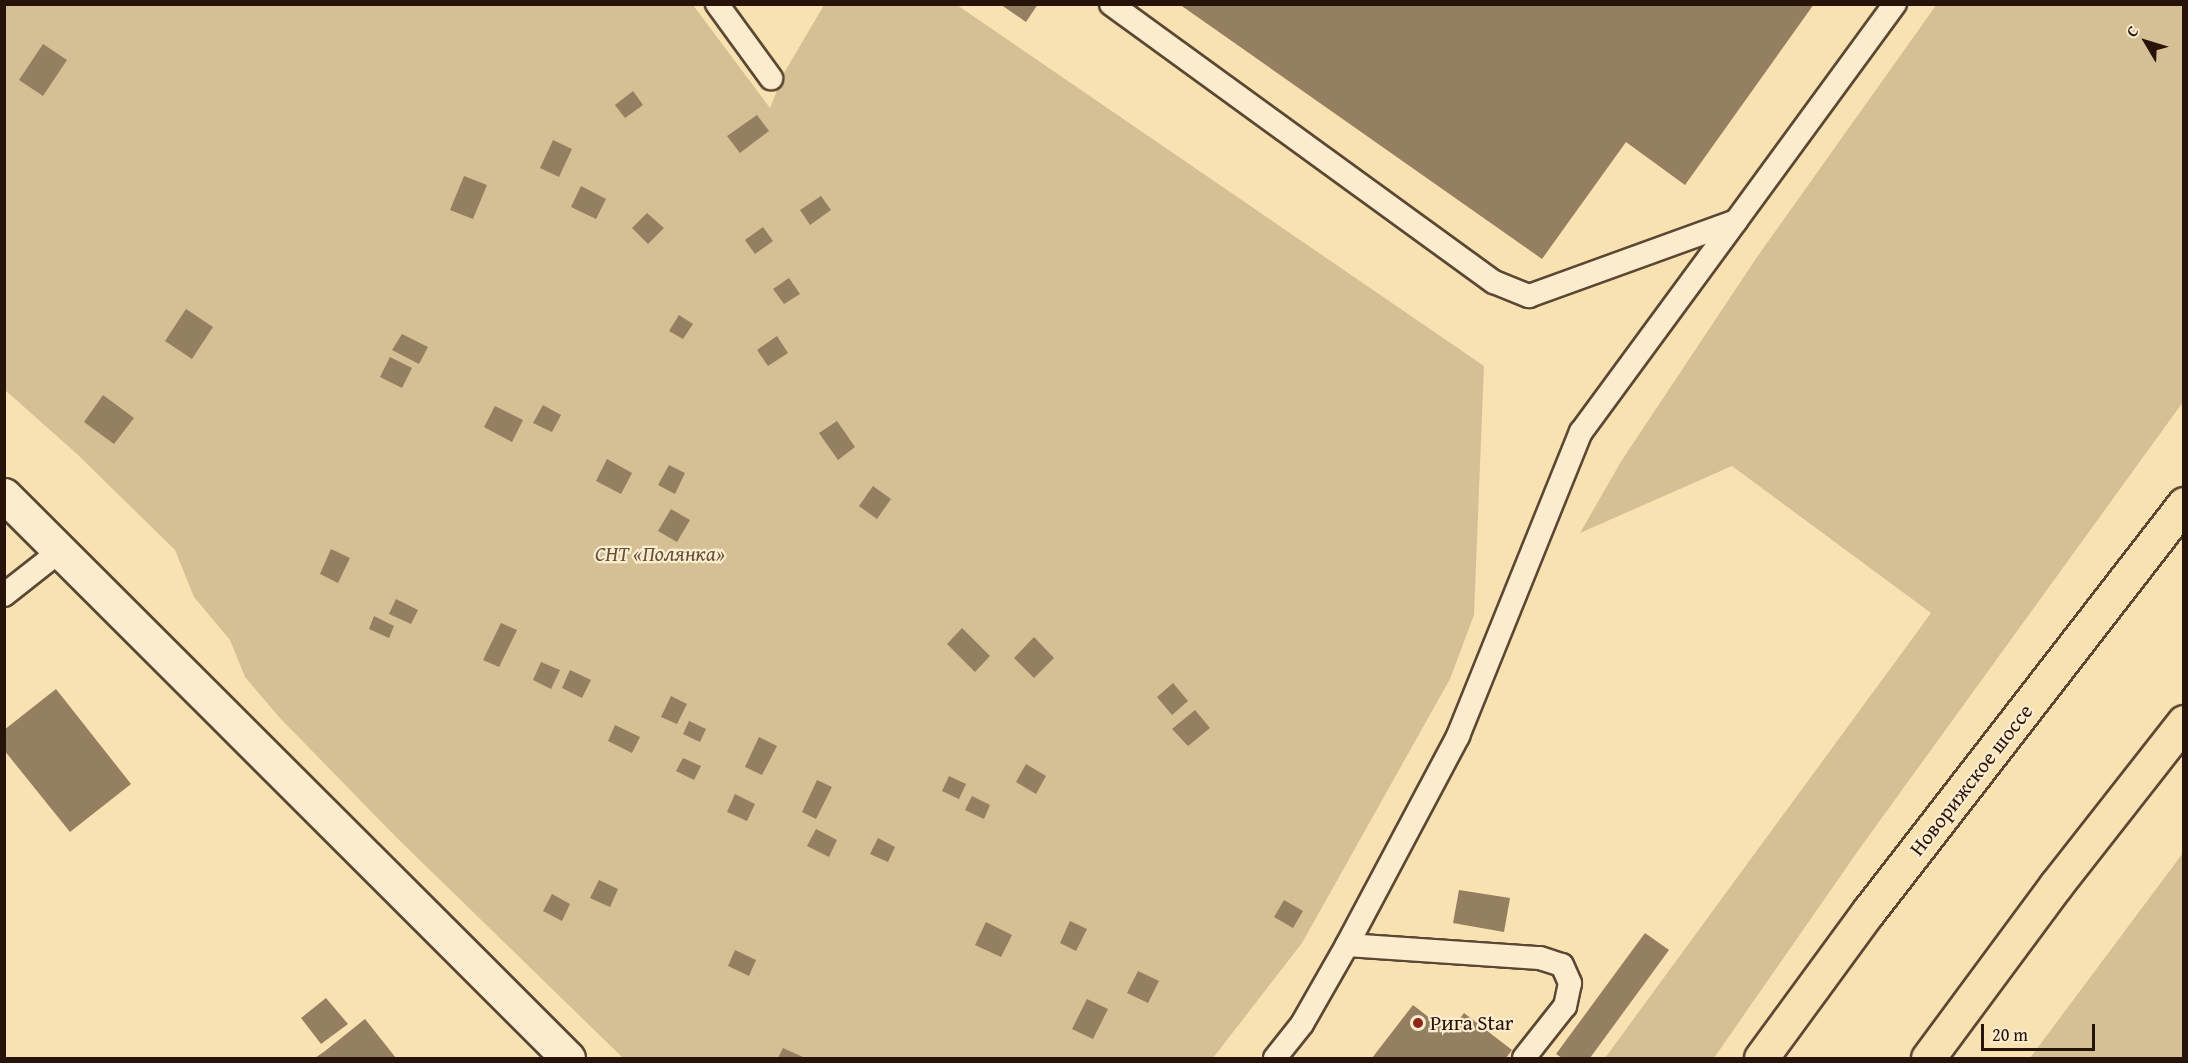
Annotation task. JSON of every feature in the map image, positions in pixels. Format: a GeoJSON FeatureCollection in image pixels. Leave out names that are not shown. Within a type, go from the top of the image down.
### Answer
{"type":"FeatureCollection","features":[{"type":"Feature","properties":{"kind":"highway","name":"Новорижское шоссе"},"geometry":{"type":"LineString","coordinates":[[1761,1059],[1868,912],[2184,504]]}},
{"type":"Feature","properties":{"kind":"highway"},"geometry":{"type":"LineString","coordinates":[[1928,1059],[2056,885],[2184,722]]}},
{"type":"Feature","properties":{"kind":"street"},"geometry":{"type":"LineString","coordinates":[[4,495],[568,1059]]}},
{"type":"Feature","properties":{"kind":"lane"},"geometry":{"type":"LineString","coordinates":[[717,4],[771,78]]}},
{"type":"Feature","properties":{"kind":"lane"},"geometry":{"type":"LineString","coordinates":[[1111,4],[1494,282],[1529,296],[1736,221]]}},
{"type":"Feature","properties":{"kind":"lane"},"geometry":{"type":"LineString","coordinates":[[1275,1059],[1302,1024],[1347,945],[1458,736],[1581,432],[1895,4]]}},
{"type":"Feature","properties":{"kind":"lane"},"geometry":{"type":"LineString","coordinates":[[4,595],[60,551]]}},
{"type":"Feature","properties":{"kind":"lane"},"geometry":{"type":"LineString","coordinates":[[1347,945],[1540,958],[1562,965],[1570,983],[1565,1006],[1524,1059]]}},
{"type":"Feature","properties":{"kind":"green space"},"geometry":{"type":"Polygon","coordinates":[[[1937,4],[2183,5],[2183,402],[1860,848],[1714,1058],[1605,1058],[1931,613],[1732,466],[1580,533],[1622,460],[1757,257],[1937,4]]]}},
{"type":"Feature","properties":{"kind":"green space","name":"СНТ «Полянка»"},"geometry":{"type":"Polygon","coordinates":[[[5,5],[693,5],[770,108],[784,73],[824,5],[957,5],[1484,366],[1474,615],[1450,679],[1302,943],[1213,1058],[623,1058],[396,837],[279,717],[245,677],[230,640],[194,597],[175,550],[77,454],[5,390],[5,5]]]}},
{"type":"Feature","properties":{"kind":"green space"},"geometry":{"type":"Polygon","coordinates":[[[2183,853],[2183,1058],[2030,1058],[2183,853]]]}},
{"type":"Feature","properties":{"kind":"building"},"geometry":{"type":"Polygon","coordinates":[[[1000,4],[1038,4],[1026,22],[1000,4]]]}},
{"type":"Feature","properties":{"kind":"building"},"geometry":{"type":"Polygon","coordinates":[[[1179,4],[1814,4],[1685,185],[1626,142],[1542,259],[1179,4]]]}},
{"type":"Feature","properties":{"kind":"building"},"geometry":{"type":"Polygon","coordinates":[[[43,44],[67,60],[43,96],[19,80],[43,44]]]}},
{"type":"Feature","properties":{"kind":"building"},"geometry":{"type":"Polygon","coordinates":[[[633,91],[643,105],[625,118],[615,105],[633,91]]]}},
{"type":"Feature","properties":{"kind":"building"},"geometry":{"type":"Polygon","coordinates":[[[757,115],[769,131],[740,153],[727,136],[757,115]]]}},
{"type":"Feature","properties":{"kind":"building"},"geometry":{"type":"Polygon","coordinates":[[[553,140],[572,149],[559,177],[540,168],[553,140]]]}},
{"type":"Feature","properties":{"kind":"building"},"geometry":{"type":"Polygon","coordinates":[[[464,176],[487,185],[473,219],[450,210],[464,176]]]}},
{"type":"Feature","properties":{"kind":"building"},"geometry":{"type":"Polygon","coordinates":[[[581,186],[606,199],[596,219],[571,207],[581,186]]]}},
{"type":"Feature","properties":{"kind":"building"},"geometry":{"type":"Polygon","coordinates":[[[821,196],[831,210],[810,225],[800,210],[821,196]]]}},
{"type":"Feature","properties":{"kind":"building"},"geometry":{"type":"Polygon","coordinates":[[[647,213],[664,228],[648,244],[632,228],[647,213]]]}},
{"type":"Feature","properties":{"kind":"building"},"geometry":{"type":"Polygon","coordinates":[[[763,227],[773,241],[755,254],[745,240],[763,227]]]}},
{"type":"Feature","properties":{"kind":"building"},"geometry":{"type":"Polygon","coordinates":[[[789,278],[800,294],[784,304],[773,289],[789,278]]]}},
{"type":"Feature","properties":{"kind":"building"},"geometry":{"type":"Polygon","coordinates":[[[186,309],[213,327],[192,359],[165,341],[186,309]]]}},
{"type":"Feature","properties":{"kind":"building"},"geometry":{"type":"Polygon","coordinates":[[[679,315],[693,324],[683,339],[669,331],[679,315]]]}},
{"type":"Feature","properties":{"kind":"building"},"geometry":{"type":"Polygon","coordinates":[[[402,334],[428,347],[419,364],[392,350],[402,334]]]}},
{"type":"Feature","properties":{"kind":"building"},"geometry":{"type":"Polygon","coordinates":[[[777,336],[788,353],[768,366],[757,350],[777,336]]]}},
{"type":"Feature","properties":{"kind":"building"},"geometry":{"type":"Polygon","coordinates":[[[390,357],[412,368],[402,388],[380,377],[390,357]]]}},
{"type":"Feature","properties":{"kind":"building"},"geometry":{"type":"Polygon","coordinates":[[[103,395],[134,418],[114,444],[84,422],[103,395]]]}},
{"type":"Feature","properties":{"kind":"building"},"geometry":{"type":"Polygon","coordinates":[[[543,405],[561,415],[552,432],[533,423],[543,405]]]}},
{"type":"Feature","properties":{"kind":"building"},"geometry":{"type":"Polygon","coordinates":[[[495,406],[523,420],[512,442],[484,427],[495,406]]]}},
{"type":"Feature","properties":{"kind":"building"},"geometry":{"type":"Polygon","coordinates":[[[837,421],[855,447],[838,460],[819,433],[837,421]]]}},
{"type":"Feature","properties":{"kind":"building"},"geometry":{"type":"Polygon","coordinates":[[[607,459],[632,473],[621,494],[596,481],[607,459]]]}},
{"type":"Feature","properties":{"kind":"building"},"geometry":{"type":"Polygon","coordinates":[[[669,465],[685,473],[675,494],[658,485],[669,465]]]}},
{"type":"Feature","properties":{"kind":"building"},"geometry":{"type":"Polygon","coordinates":[[[873,486],[891,499],[877,519],[859,506],[873,486]]]}},
{"type":"Feature","properties":{"kind":"building"},"geometry":{"type":"Polygon","coordinates":[[[671,509],[690,520],[677,542],[658,531],[671,509]]]}},
{"type":"Feature","properties":{"kind":"building"},"geometry":{"type":"Polygon","coordinates":[[[331,549],[350,558],[338,583],[320,574],[331,549]]]}},
{"type":"Feature","properties":{"kind":"building"},"geometry":{"type":"Polygon","coordinates":[[[396,599],[418,610],[411,624],[389,614],[396,599]]]}},
{"type":"Feature","properties":{"kind":"building"},"geometry":{"type":"Polygon","coordinates":[[[374,616],[394,626],[389,638],[369,629],[374,616]]]}},
{"type":"Feature","properties":{"kind":"building"},"geometry":{"type":"Polygon","coordinates":[[[501,623],[517,630],[499,667],[483,660],[501,623]]]}},
{"type":"Feature","properties":{"kind":"building"},"geometry":{"type":"Polygon","coordinates":[[[962,628],[990,656],[975,672],[947,644],[962,628]]]}},
{"type":"Feature","properties":{"kind":"building"},"geometry":{"type":"Polygon","coordinates":[[[1034,637],[1054,658],[1034,678],[1014,658],[1034,637]]]}},
{"type":"Feature","properties":{"kind":"building"},"geometry":{"type":"Polygon","coordinates":[[[541,662],[560,670],[551,689],[533,680],[541,662]]]}},
{"type":"Feature","properties":{"kind":"building"},"geometry":{"type":"Polygon","coordinates":[[[570,670],[591,680],[582,698],[562,688],[570,670]]]}},
{"type":"Feature","properties":{"kind":"building"},"geometry":{"type":"Polygon","coordinates":[[[1173,683],[1188,701],[1172,715],[1157,697],[1173,683]]]}},
{"type":"Feature","properties":{"kind":"building"},"geometry":{"type":"Polygon","coordinates":[[[56,689],[131,784],[70,832],[4,750],[4,730],[56,689]]]}},
{"type":"Feature","properties":{"kind":"building"},"geometry":{"type":"Polygon","coordinates":[[[671,696],[687,704],[677,724],[661,717],[671,696]]]}},
{"type":"Feature","properties":{"kind":"building"},"geometry":{"type":"Polygon","coordinates":[[[1195,710],[1210,728],[1188,746],[1172,729],[1195,710]]]}},
{"type":"Feature","properties":{"kind":"building"},"geometry":{"type":"Polygon","coordinates":[[[689,721],[706,729],[700,742],[683,734],[689,721]]]}},
{"type":"Feature","properties":{"kind":"building"},"geometry":{"type":"Polygon","coordinates":[[[615,725],[640,737],[632,753],[608,741],[615,725]]]}},
{"type":"Feature","properties":{"kind":"building"},"geometry":{"type":"Polygon","coordinates":[[[759,737],[777,746],[762,775],[745,767],[759,737]]]}},
{"type":"Feature","properties":{"kind":"building"},"geometry":{"type":"Polygon","coordinates":[[[683,758],[701,766],[694,780],[676,771],[683,758]]]}},
{"type":"Feature","properties":{"kind":"building"},"geometry":{"type":"Polygon","coordinates":[[[1026,764],[1046,776],[1036,794],[1016,782],[1026,764]]]}},
{"type":"Feature","properties":{"kind":"building"},"geometry":{"type":"Polygon","coordinates":[[[949,776],[966,784],[959,799],[942,791],[949,776]]]}},
{"type":"Feature","properties":{"kind":"building"},"geometry":{"type":"Polygon","coordinates":[[[817,780],[832,787],[816,819],[802,812],[817,780]]]}},
{"type":"Feature","properties":{"kind":"building"},"geometry":{"type":"Polygon","coordinates":[[[735,794],[755,804],[747,821],[727,812],[735,794]]]}},
{"type":"Feature","properties":{"kind":"building"},"geometry":{"type":"Polygon","coordinates":[[[972,796],[990,805],[984,819],[965,810],[972,796]]]}},
{"type":"Feature","properties":{"kind":"building"},"geometry":{"type":"Polygon","coordinates":[[[816,829],[837,840],[829,857],[807,846],[816,829]]]}},
{"type":"Feature","properties":{"kind":"building"},"geometry":{"type":"Polygon","coordinates":[[[878,838],[895,847],[888,862],[870,854],[878,838]]]}},
{"type":"Feature","properties":{"kind":"building"},"geometry":{"type":"Polygon","coordinates":[[[599,880],[618,889],[610,907],[590,898],[599,880]]]}},
{"type":"Feature","properties":{"kind":"building"},"geometry":{"type":"Polygon","coordinates":[[[1459,890],[1510,898],[1504,932],[1453,923],[1459,890]]]}},
{"type":"Feature","properties":{"kind":"building"},"geometry":{"type":"Polygon","coordinates":[[[552,894],[570,904],[562,921],[543,911],[552,894]]]}},
{"type":"Feature","properties":{"kind":"building"},"geometry":{"type":"Polygon","coordinates":[[[1284,900],[1303,911],[1293,928],[1274,917],[1284,900]]]}},
{"type":"Feature","properties":{"kind":"building"},"geometry":{"type":"Polygon","coordinates":[[[1070,921],[1087,929],[1076,951],[1060,943],[1070,921]]]}},
{"type":"Feature","properties":{"kind":"building"},"geometry":{"type":"Polygon","coordinates":[[[986,922],[1012,935],[1001,957],[975,945],[986,922]]]}},
{"type":"Feature","properties":{"kind":"building"},"geometry":{"type":"Polygon","coordinates":[[[1645,933],[1669,950],[1590,1058],[1562,1058],[1556,1054],[1645,933]]]}},
{"type":"Feature","properties":{"kind":"building"},"geometry":{"type":"Polygon","coordinates":[[[735,950],[756,960],[749,976],[728,966],[735,950]]]}},
{"type":"Feature","properties":{"kind":"building"},"geometry":{"type":"Polygon","coordinates":[[[1138,971],[1159,981],[1148,1003],[1127,993],[1138,971]]]}},
{"type":"Feature","properties":{"kind":"building"},"geometry":{"type":"Polygon","coordinates":[[[326,998],[348,1024],[321,1044],[301,1018],[326,998]]]}},
{"type":"Feature","properties":{"kind":"building"},"geometry":{"type":"Polygon","coordinates":[[[1087,999],[1108,1009],[1093,1039],[1072,1029],[1087,999]]]}},
{"type":"Feature","properties":{"kind":"building","name":"Рига Star"},"geometry":{"type":"Polygon","coordinates":[[[1413,1005],[1449,1033],[1464,1013],[1512,1050],[1506,1058],[1372,1058],[1413,1005]]]}},
{"type":"Feature","properties":{"kind":"building"},"geometry":{"type":"Polygon","coordinates":[[[365,1019],[396,1058],[315,1058],[325,1051],[365,1019]]]}},
{"type":"Feature","properties":{"kind":"building"},"geometry":{"type":"Polygon","coordinates":[[[783,1048],[805,1058],[778,1058],[783,1048]]]}},
{"type":"Feature","properties":{"kind":"place","name":"Рига Star"},"geometry":{"type":"Point","coordinates":[1418,1023]}}]}
